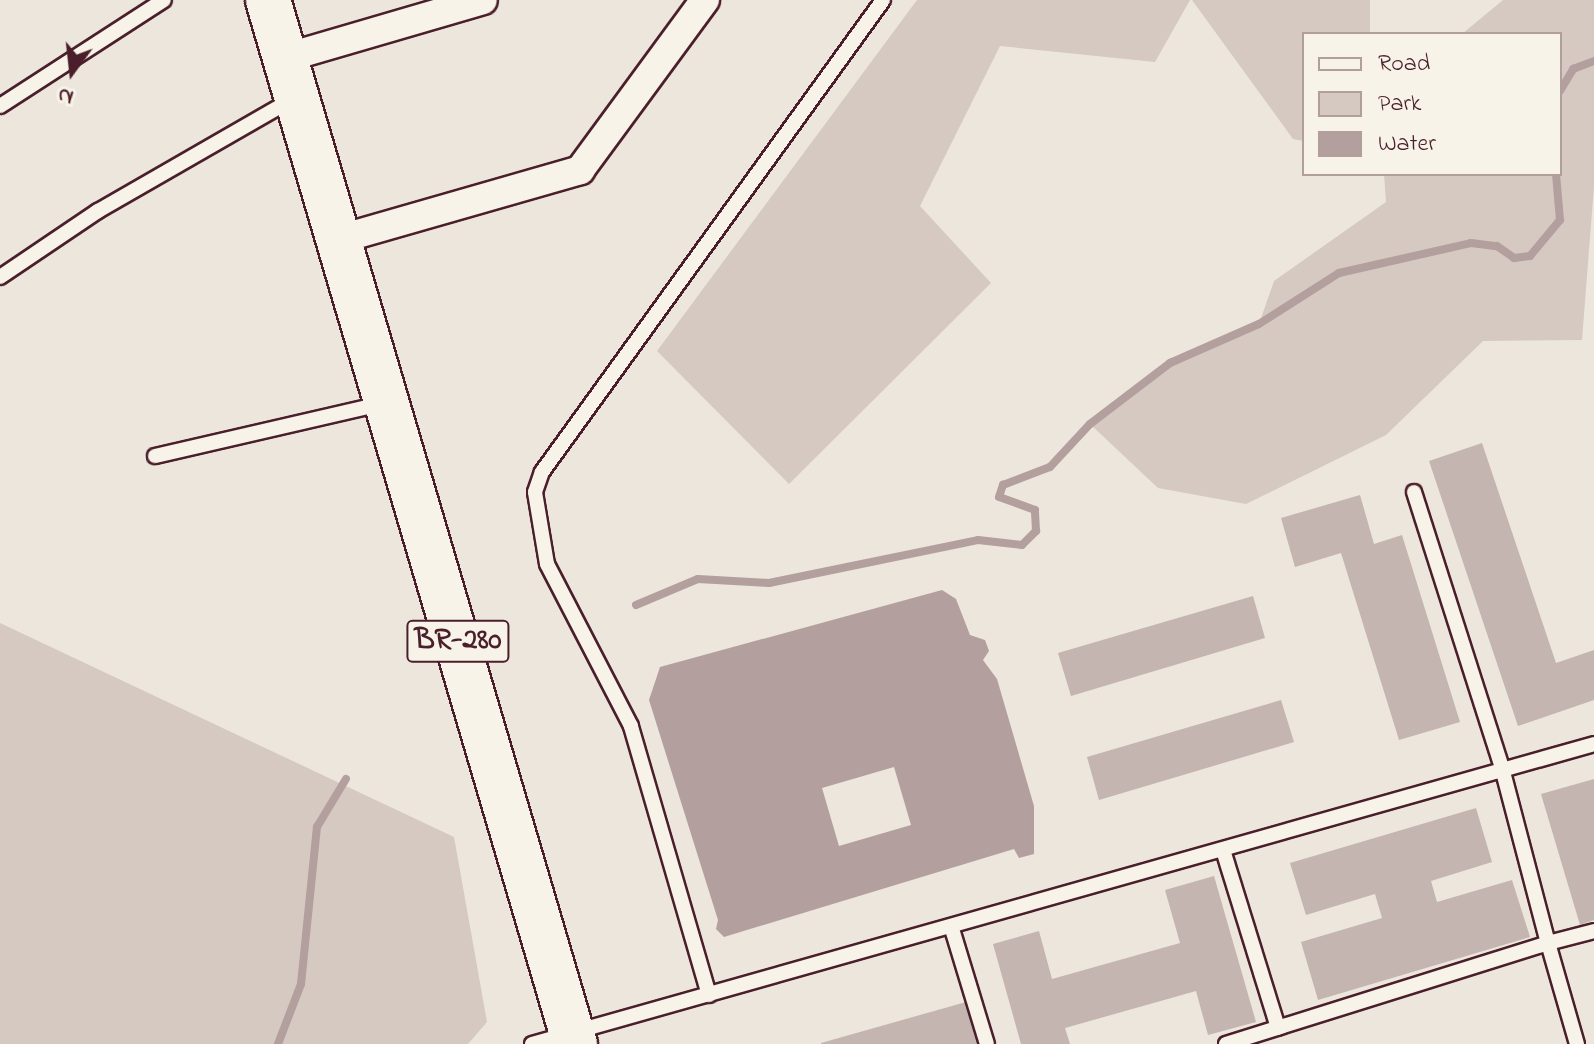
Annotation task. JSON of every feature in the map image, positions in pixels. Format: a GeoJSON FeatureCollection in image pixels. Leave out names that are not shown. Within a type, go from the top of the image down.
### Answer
{"type":"FeatureCollection","features":[{"type":"Feature","properties":{"kind":"highway","name":"BR-280"},"geometry":{"type":"LineString","coordinates":[[268,0],[388,402],[559,1040]]}},
{"type":"Feature","properties":{"kind":"street"},"geometry":{"type":"LineString","coordinates":[[291,78],[483,0]]}},
{"type":"Feature","properties":{"kind":"street"},"geometry":{"type":"LineString","coordinates":[[340,239],[580,170],[705,0]]}},
{"type":"Feature","properties":{"kind":"lane"},"geometry":{"type":"LineString","coordinates":[[0,106],[164,0]]}},
{"type":"Feature","properties":{"kind":"lane"},"geometry":{"type":"LineString","coordinates":[[709,995],[631,726],[547,564],[535,492],[542,472],[883,0]]}},
{"type":"Feature","properties":{"kind":"lane"},"geometry":{"type":"LineString","coordinates":[[0,277],[291,78]]}},
{"type":"Feature","properties":{"kind":"lane"},"geometry":{"type":"LineString","coordinates":[[155,456],[388,402]]}},
{"type":"Feature","properties":{"kind":"lane"},"geometry":{"type":"LineString","coordinates":[[1414,492],[1502,768],[1577,1044]]}},
{"type":"Feature","properties":{"kind":"lane"},"geometry":{"type":"LineString","coordinates":[[559,1040],[1594,744]]}},
{"type":"Feature","properties":{"kind":"lane"},"geometry":{"type":"LineString","coordinates":[[1223,850],[1278,1028]]}},
{"type":"Feature","properties":{"kind":"lane"},"geometry":{"type":"LineString","coordinates":[[952,929],[987,1044]]}},
{"type":"Feature","properties":{"kind":"lane"},"geometry":{"type":"LineString","coordinates":[[1226,1044],[1594,931]]}},
{"type":"Feature","properties":{"kind":"green space"},"geometry":{"type":"Polygon","coordinates":[[[917,0],[1190,0],[1155,62],[1000,46],[920,206],[991,283],[789,484],[657,351],[917,0]]]}},
{"type":"Feature","properties":{"kind":"green space"},"geometry":{"type":"Polygon","coordinates":[[[1192,0],[1370,0],[1370,32],[1302,32],[1302,141],[1293,139],[1192,0]]]}},
{"type":"Feature","properties":{"kind":"green space"},"geometry":{"type":"Polygon","coordinates":[[[1503,0],[1594,0],[1594,186],[1582,340],[1483,341],[1386,435],[1246,504],[1158,488],[1090,424],[1170,363],[1259,324],[1274,281],[1386,202],[1384,176],[1562,176],[1562,32],[1464,32],[1503,0]]]}},
{"type":"Feature","properties":{"kind":"green space"},"geometry":{"type":"Polygon","coordinates":[[[0,623],[454,837],[487,1022],[468,1044],[0,1044],[0,623]]]}},
{"type":"Feature","properties":{"kind":"water"},"geometry":{"type":"Polygon","coordinates":[[[942,590],[956,599],[970,635],[985,640],[989,651],[983,660],[997,679],[1034,806],[1034,854],[1019,858],[1014,849],[724,937],[716,929],[718,920],[649,700],[660,667],[942,590]],[[894,767],[822,788],[839,846],[911,825],[894,767]]]}},
{"type":"Feature","properties":{"kind":"building"},"geometry":{"type":"Polygon","coordinates":[[[1482,443],[1556,663],[1594,650],[1594,700],[1518,726],[1429,461],[1482,443]]]}},
{"type":"Feature","properties":{"kind":"building"},"geometry":{"type":"Polygon","coordinates":[[[1360,495],[1374,544],[1402,535],[1460,722],[1399,740],[1341,553],[1295,567],[1281,518],[1360,495]]]}},
{"type":"Feature","properties":{"kind":"building"},"geometry":{"type":"Polygon","coordinates":[[[1253,596],[1265,638],[1071,696],[1058,653],[1253,596]]]}},
{"type":"Feature","properties":{"kind":"building"},"geometry":{"type":"Polygon","coordinates":[[[1281,700],[1294,742],[1099,800],[1087,757],[1281,700]]]}},
{"type":"Feature","properties":{"kind":"building"},"geometry":{"type":"Polygon","coordinates":[[[1594,779],[1594,920],[1580,925],[1541,794],[1594,779]]]}},
{"type":"Feature","properties":{"kind":"building"},"geometry":{"type":"Polygon","coordinates":[[[1476,808],[1492,862],[1431,881],[1437,902],[1512,880],[1530,937],[1318,1000],[1301,942],[1382,918],[1375,894],[1306,915],[1290,863],[1476,808]]]}},
{"type":"Feature","properties":{"kind":"building"},"geometry":{"type":"Polygon","coordinates":[[[1214,876],[1256,1022],[1208,1035],[1196,991],[1065,1028],[1070,1044],[1021,1044],[993,944],[1039,931],[1052,979],[1180,943],[1165,890],[1214,876]]]}},
{"type":"Feature","properties":{"kind":"building"},"geometry":{"type":"Polygon","coordinates":[[[966,1002],[978,1044],[821,1044],[821,1043],[966,1002]]]}},
{"type":"Feature","properties":{"kind":"waterway"},"geometry":{"type":"LineString","coordinates":[[1562,88],[1573,69],[1594,61]]}},
{"type":"Feature","properties":{"kind":"waterway"},"geometry":{"type":"LineString","coordinates":[[636,605],[698,579],[769,583],[978,540],[1022,545],[1036,531],[1035,510],[999,497],[1003,485],[1050,467],[1090,424],[1170,363],[1259,324],[1339,273],[1471,243],[1497,246],[1514,258],[1530,256],[1560,220],[1556,176]]}},
{"type":"Feature","properties":{"kind":"waterway"},"geometry":{"type":"LineString","coordinates":[[278,1044],[301,984],[317,827],[346,779]]}}]}
